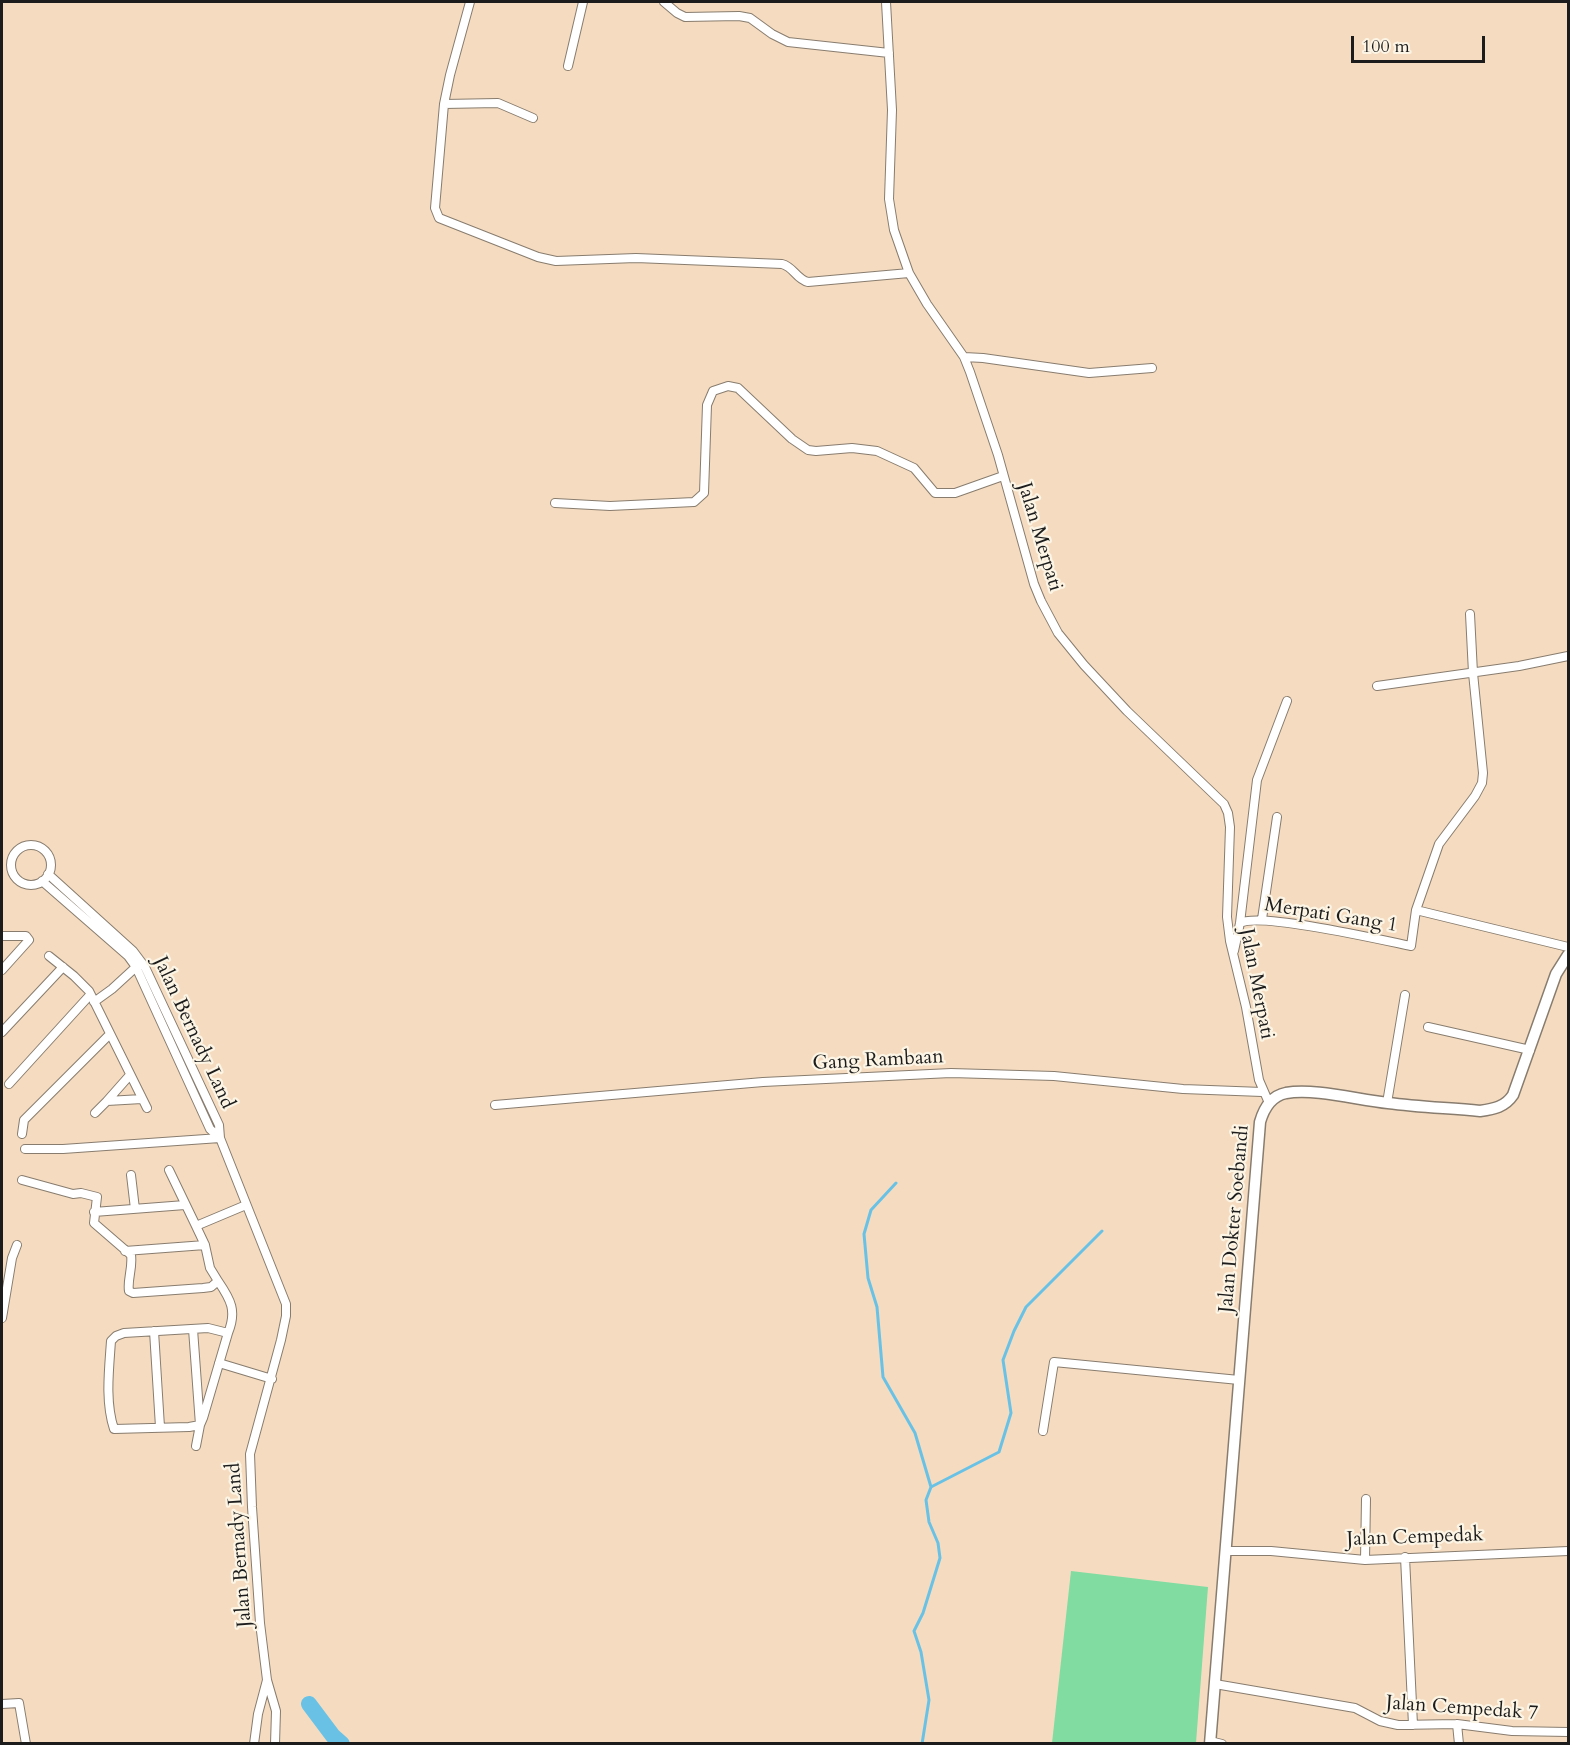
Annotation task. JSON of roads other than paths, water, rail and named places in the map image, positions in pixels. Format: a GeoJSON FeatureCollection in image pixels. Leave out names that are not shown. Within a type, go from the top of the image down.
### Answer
{"type":"FeatureCollection","features":[{"type":"Feature","properties":{"kind":"main road","name":"Jalan Dokter Soebandi"},"geometry":{"type":"LineString","coordinates":[[1210,1742],[1260,1122],[1263,1111],[1275,1097],[1286,1093],[1480,1111],[1495,1109],[1508,1102],[1513,1095],[1556,974],[1569,955]]}},
{"type":"Feature","properties":{"kind":"street"},"geometry":{"type":"LineString","coordinates":[[470,2],[444,104],[435,208],[439,218],[538,257],[556,261],[636,258],[782,264],[788,265],[799,278],[808,282],[909,273]]}},
{"type":"Feature","properties":{"kind":"street"},"geometry":{"type":"LineString","coordinates":[[568,66],[583,2]]}},
{"type":"Feature","properties":{"kind":"street"},"geometry":{"type":"LineString","coordinates":[[664,2],[685,17],[739,16],[750,18],[788,42],[889,53]]}},
{"type":"Feature","properties":{"kind":"street","name":"Jalan Merpati"},"geometry":{"type":"LineString","coordinates":[[886,2],[892,110],[889,199],[894,230],[909,273],[927,304],[964,357],[1004,476],[1034,584],[1058,633],[1126,711],[1218,798],[1228,813],[1230,827],[1227,917],[1233,954],[1248,1014],[1253,1056],[1262,1092],[1269,1103]]}},
{"type":"Feature","properties":{"kind":"street"},"geometry":{"type":"LineString","coordinates":[[444,104],[498,103],[533,118]]}},
{"type":"Feature","properties":{"kind":"street"},"geometry":{"type":"LineString","coordinates":[[964,357],[1089,373],[1152,368]]}},
{"type":"Feature","properties":{"kind":"street"},"geometry":{"type":"LineString","coordinates":[[555,503],[610,506],[694,502],[704,494],[707,405],[713,391],[728,386],[738,388],[792,439],[808,450],[852,448],[877,451],[914,468],[935,493],[955,493],[1004,476]]}},
{"type":"Feature","properties":{"kind":"street","name":"Merpati Gang 1"},"geometry":{"type":"LineString","coordinates":[[1233,954],[1240,923],[1245,920],[1262,919],[1411,946],[1416,910],[1439,843],[1466,809],[1482,783],[1484,765],[1473,673],[1470,614]]}},
{"type":"Feature","properties":{"kind":"street"},"geometry":{"type":"LineString","coordinates":[[1377,686],[1473,673],[1569,656]]}},
{"type":"Feature","properties":{"kind":"street"},"geometry":{"type":"LineString","coordinates":[[1240,923],[1257,780],[1287,701]]}},
{"type":"Feature","properties":{"kind":"street"},"geometry":{"type":"LineString","coordinates":[[1262,919],[1277,817]]}},
{"type":"Feature","properties":{"kind":"street","name":"Jalan Bernady Land"},"geometry":{"type":"LineString","coordinates":[[2,860],[12,859],[22,848],[37,847],[48,856],[51,867],[45,878]]}},
{"type":"Feature","properties":{"kind":"street"},"geometry":{"type":"LineString","coordinates":[[12,859],[13,873],[24,884],[35,885],[45,878]]}},
{"type":"Feature","properties":{"kind":"street"},"geometry":{"type":"LineString","coordinates":[[2,874],[13,873]]}},
{"type":"Feature","properties":{"kind":"street","name":"Jalan Bernady Land"},"geometry":{"type":"LineString","coordinates":[[45,878],[128,956],[136,967],[210,1129],[220,1138]]}},
{"type":"Feature","properties":{"kind":"street","name":"Jalan Bernady Land"},"geometry":{"type":"LineString","coordinates":[[45,878],[141,960],[219,1125],[220,1138],[286,1304],[286,1316],[272,1379],[250,1454],[252,1507],[267,1680],[276,1711],[275,1743]]}},
{"type":"Feature","properties":{"kind":"street"},"geometry":{"type":"LineString","coordinates":[[1416,910],[1569,947]]}},
{"type":"Feature","properties":{"kind":"street"},"geometry":{"type":"LineString","coordinates":[[2,936],[26,936],[29,940],[2,970]]}},
{"type":"Feature","properties":{"kind":"street"},"geometry":{"type":"LineString","coordinates":[[49,956],[84,985],[147,1108]]}},
{"type":"Feature","properties":{"kind":"street"},"geometry":{"type":"LineString","coordinates":[[2,1032],[63,967]]}},
{"type":"Feature","properties":{"kind":"street"},"geometry":{"type":"LineString","coordinates":[[9,1084],[92,998],[112,989],[136,967]]}},
{"type":"Feature","properties":{"kind":"street"},"geometry":{"type":"LineString","coordinates":[[1387,1103],[1405,995]]}},
{"type":"Feature","properties":{"kind":"street"},"geometry":{"type":"LineString","coordinates":[[1428,1027],[1530,1050]]}},
{"type":"Feature","properties":{"kind":"street"},"geometry":{"type":"LineString","coordinates":[[22,1134],[24,1120],[110,1034]]}},
{"type":"Feature","properties":{"kind":"street","name":"Gang Rambaan"},"geometry":{"type":"LineString","coordinates":[[495,1106],[763,1082],[951,1073],[1054,1076],[1183,1089],[1262,1092]]}},
{"type":"Feature","properties":{"kind":"street"},"geometry":{"type":"LineString","coordinates":[[95,1113],[130,1075]]}},
{"type":"Feature","properties":{"kind":"street"},"geometry":{"type":"LineString","coordinates":[[107,1101],[142,1099]]}},
{"type":"Feature","properties":{"kind":"street"},"geometry":{"type":"LineString","coordinates":[[25,1149],[63,1149],[220,1138]]}},
{"type":"Feature","properties":{"kind":"street"},"geometry":{"type":"LineString","coordinates":[[169,1170],[205,1245],[210,1269],[226,1292],[234,1314],[200,1425],[196,1446]]}},
{"type":"Feature","properties":{"kind":"street"},"geometry":{"type":"LineString","coordinates":[[131,1175],[135,1209]]}},
{"type":"Feature","properties":{"kind":"street"},"geometry":{"type":"LineString","coordinates":[[22,1180],[73,1194],[81,1193],[97,1197],[94,1223],[131,1255],[132,1273],[129,1291],[133,1293],[203,1288],[211,1287],[218,1281]]}},
{"type":"Feature","properties":{"kind":"street"},"geometry":{"type":"LineString","coordinates":[[94,1212],[185,1205]]}},
{"type":"Feature","properties":{"kind":"street"},"geometry":{"type":"LineString","coordinates":[[196,1226],[246,1205]]}},
{"type":"Feature","properties":{"kind":"street"},"geometry":{"type":"LineString","coordinates":[[2,1318],[12,1258],[17,1245]]}},
{"type":"Feature","properties":{"kind":"street"},"geometry":{"type":"LineString","coordinates":[[124,1251],[205,1245]]}},
{"type":"Feature","properties":{"kind":"street"},"geometry":{"type":"LineString","coordinates":[[200,1425],[114,1429],[111,1420],[109,1380],[111,1341],[124,1333],[208,1328],[228,1333]]}},
{"type":"Feature","properties":{"kind":"street"},"geometry":{"type":"LineString","coordinates":[[193,1329],[200,1425]]}},
{"type":"Feature","properties":{"kind":"street"},"geometry":{"type":"LineString","coordinates":[[154,1331],[160,1427]]}},
{"type":"Feature","properties":{"kind":"street"},"geometry":{"type":"LineString","coordinates":[[1043,1431],[1054,1362],[1239,1380]]}},
{"type":"Feature","properties":{"kind":"street"},"geometry":{"type":"LineString","coordinates":[[219,1363],[272,1379]]}},
{"type":"Feature","properties":{"kind":"street"},"geometry":{"type":"LineString","coordinates":[[1365,1560],[1366,1499]]}},
{"type":"Feature","properties":{"kind":"street","name":"Jalan Cempedak"},"geometry":{"type":"LineString","coordinates":[[1226,1551],[1271,1551],[1365,1560],[1569,1551]]}},
{"type":"Feature","properties":{"kind":"street"},"geometry":{"type":"LineString","coordinates":[[1405,1557],[1413,1725]]}},
{"type":"Feature","properties":{"kind":"street","name":"Jalan Bernady Land"},"geometry":{"type":"LineString","coordinates":[[254,1743],[258,1714],[267,1680]]}},
{"type":"Feature","properties":{"kind":"street","name":"Jalan Cempedak 7"},"geometry":{"type":"LineString","coordinates":[[1215,1684],[1355,1708],[1380,1721],[1398,1725],[1457,1724],[1512,1731],[1569,1732]]}},
{"type":"Feature","properties":{"kind":"street"},"geometry":{"type":"LineString","coordinates":[[2,1704],[19,1703],[26,1743]]}},
{"type":"Feature","properties":{"kind":"street"},"geometry":{"type":"LineString","coordinates":[[1457,1724],[1459,1743]]}},
{"type":"Feature","properties":{"kind":"street"},"geometry":{"type":"LineString","coordinates":[[1210,1742],[1222,1743]]}},
{"type":"Feature","properties":{"kind":"waterway"},"geometry":{"type":"LineString","coordinates":[[896,1183],[871,1210],[864,1234],[868,1278],[877,1307],[883,1377],[915,1433],[931,1487],[926,1500],[929,1522],[938,1543],[940,1558],[923,1613],[914,1631],[921,1652],[929,1700],[922,1744]]}},
{"type":"Feature","properties":{"kind":"waterway"},"geometry":{"type":"LineString","coordinates":[[931,1487],[999,1452],[1011,1413],[1003,1360],[1014,1331],[1026,1307],[1102,1231]]}},
{"type":"Feature","properties":{"kind":"waterway"},"geometry":{"type":"LineString","coordinates":[[309,1704],[333,1736],[342,1744]]}}]}
